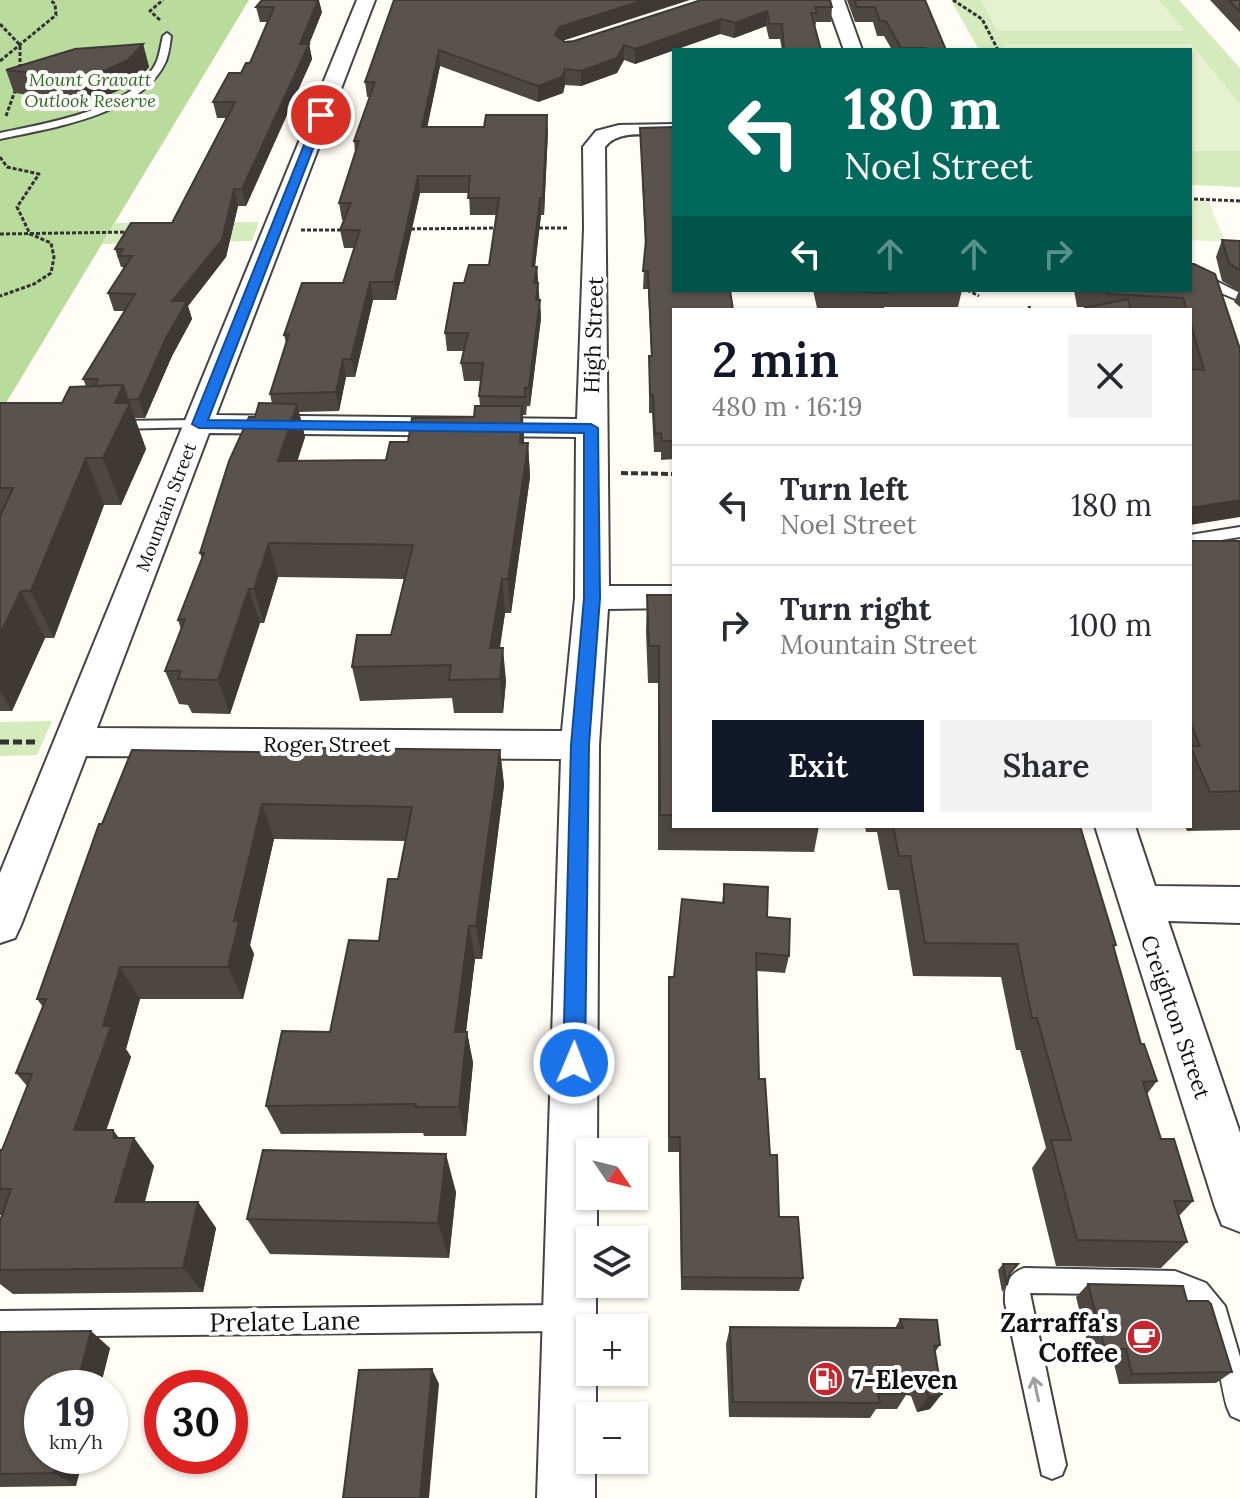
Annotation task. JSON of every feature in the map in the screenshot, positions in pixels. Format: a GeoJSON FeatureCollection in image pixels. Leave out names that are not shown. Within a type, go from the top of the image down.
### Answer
{"type":"FeatureCollection","features":[{"type":"Feature","properties":{"kind":"street","name":"Mountain Street"},"geometry":{"type":"LineString","coordinates":[[0,925],[366,0]]}},
{"type":"Feature","properties":{"kind":"street"},"geometry":{"type":"LineString","coordinates":[[835,0],[852,48]]}},
{"type":"Feature","properties":{"kind":"street","name":"High Street"},"geometry":{"type":"LineString","coordinates":[[566,1498],[580,745],[592,598],[594,147],[603,135],[626,129],[672,130]]}},
{"type":"Feature","properties":{"kind":"street"},"geometry":{"type":"LineString","coordinates":[[199,424],[591,428]]}},
{"type":"Feature","properties":{"kind":"street"},"geometry":{"type":"LineString","coordinates":[[592,598],[672,597]]}},
{"type":"Feature","properties":{"kind":"street","name":"Roger Street"},"geometry":{"type":"LineString","coordinates":[[74,742],[580,745]]}},
{"type":"Feature","properties":{"kind":"street","name":"Creighton Street"},"geometry":{"type":"LineString","coordinates":[[1116,828],[1240,1207]]}},
{"type":"Feature","properties":{"kind":"street"},"geometry":{"type":"LineString","coordinates":[[1138,903],[1240,905]]}},
{"type":"Feature","properties":{"kind":"lane"},"geometry":{"type":"LineString","coordinates":[[0,136],[68,121],[127,97],[149,84],[167,50],[167,36]]}},
{"type":"Feature","properties":{"kind":"lane"},"geometry":{"type":"LineString","coordinates":[[1192,276],[1206,279],[1220,291],[1240,297]]}},
{"type":"Feature","properties":{"kind":"lane"},"geometry":{"type":"LineString","coordinates":[[104,425],[199,424]]}},
{"type":"Feature","properties":{"kind":"lane"},"geometry":{"type":"LineString","coordinates":[[1192,540],[1240,532]]}},
{"type":"Feature","properties":{"kind":"lane"},"geometry":{"type":"LineString","coordinates":[[1052,1465],[1018,1303],[1017,1289],[1024,1280],[1175,1283],[1197,1292],[1216,1315],[1240,1407]]}},
{"type":"Feature","properties":{"kind":"lane","name":"Prelate Lane"},"geometry":{"type":"LineString","coordinates":[[0,1324],[569,1318]]}},
{"type":"Feature","properties":{"kind":"path"},"geometry":{"type":"LineString","coordinates":[[0,61],[56,15],[55,4],[50,0]]}},
{"type":"Feature","properties":{"kind":"path"},"geometry":{"type":"LineString","coordinates":[[953,0],[982,19],[997,48]]}},
{"type":"Feature","properties":{"kind":"path"},"geometry":{"type":"LineString","coordinates":[[0,24],[20,45],[20,77],[5,118]]}},
{"type":"Feature","properties":{"kind":"path"},"geometry":{"type":"LineString","coordinates":[[0,157],[7,167],[39,174],[17,207],[30,234],[51,243],[54,257],[51,273],[34,284],[0,296]]}},
{"type":"Feature","properties":{"kind":"path"},"geometry":{"type":"LineString","coordinates":[[1194,199],[1240,201]]}},
{"type":"Feature","properties":{"kind":"path"},"geometry":{"type":"LineString","coordinates":[[399,229],[505,228]]}},
{"type":"Feature","properties":{"kind":"path"},"geometry":{"type":"LineString","coordinates":[[520,228],[596,228]]}},
{"type":"Feature","properties":{"kind":"path"},"geometry":{"type":"LineString","coordinates":[[276,230],[353,230]]}},
{"type":"Feature","properties":{"kind":"path"},"geometry":{"type":"LineString","coordinates":[[0,234],[138,232]]}},
{"type":"Feature","properties":{"kind":"path"},"geometry":{"type":"LineString","coordinates":[[971,292],[979,296]]}},
{"type":"Feature","properties":{"kind":"path"},"geometry":{"type":"LineString","coordinates":[[612,473],[672,474]]}},
{"type":"Feature","properties":{"kind":"green space","name":"Mount Gravatt Outlook Reserve"},"geometry":{"type":"Polygon","coordinates":[[[0,0],[249,0],[0,413],[0,0]]]}},
{"type":"Feature","properties":{"kind":"green space"},"geometry":{"type":"Polygon","coordinates":[[[951,0],[1179,0],[1240,68],[1240,187],[1192,185],[1192,48],[978,48],[951,0]]]}},
{"type":"Feature","properties":{"kind":"green space"},"geometry":{"type":"Polygon","coordinates":[[[981,0],[1159,0],[1185,31],[997,31],[981,0]]]}},
{"type":"Feature","properties":{"kind":"green space"},"geometry":{"type":"Polygon","coordinates":[[[1004,44],[1191,44],[1240,104],[1240,151],[1192,151],[1192,48],[1006,48],[1004,44]]]}},
{"type":"Feature","properties":{"kind":"green space"},"geometry":{"type":"Polygon","coordinates":[[[1192,200],[1209,202],[1225,242],[1192,240],[1192,200]]]}},
{"type":"Feature","properties":{"kind":"green space"},"geometry":{"type":"Polygon","coordinates":[[[259,222],[252,241],[102,244],[115,223],[259,222]]]}},
{"type":"Feature","properties":{"kind":"green space"},"geometry":{"type":"Polygon","coordinates":[[[52,721],[37,755],[0,756],[0,722],[52,721]]]}},
{"type":"Feature","properties":{"kind":"building"},"geometry":{"type":"Polygon","coordinates":[[[262,0],[318,0],[300,44],[309,44],[242,189],[234,189],[222,240],[172,301],[187,301],[166,338],[139,399],[128,400],[123,385],[95,386],[98,379],[83,379],[135,294],[108,293],[132,256],[119,256],[123,249],[115,249],[131,223],[172,223],[235,102],[213,102],[229,73],[241,73],[246,63],[250,63],[274,7],[256,7],[262,0]]]}},
{"type":"Feature","properties":{"kind":"building"},"geometry":{"type":"Polygon","coordinates":[[[394,0],[644,0],[559,27],[555,35],[565,42],[701,0],[830,0],[832,7],[815,7],[817,13],[811,13],[820,48],[784,48],[782,24],[770,24],[767,11],[735,23],[721,19],[635,49],[624,45],[617,58],[581,71],[565,69],[562,77],[538,86],[439,50],[422,127],[484,127],[486,115],[547,115],[543,198],[540,198],[532,266],[537,267],[534,283],[538,283],[536,300],[540,300],[529,387],[525,388],[525,397],[479,396],[483,363],[461,363],[468,333],[445,333],[454,283],[464,283],[469,265],[489,265],[499,198],[468,198],[470,176],[418,176],[394,282],[370,282],[351,359],[343,359],[336,392],[270,394],[289,334],[284,335],[302,283],[343,283],[360,230],[340,230],[351,203],[339,203],[359,141],[354,141],[375,82],[365,82],[394,0]]]}},
{"type":"Feature","properties":{"kind":"building"},"geometry":{"type":"Polygon","coordinates":[[[854,0],[925,0],[945,48],[901,48],[886,21],[880,21],[875,7],[857,7],[854,0]]]}},
{"type":"Feature","properties":{"kind":"building"},"geometry":{"type":"Polygon","coordinates":[[[1229,0],[1240,0],[1240,12],[1229,0]]]}},
{"type":"Feature","properties":{"kind":"building"},"geometry":{"type":"Polygon","coordinates":[[[143,44],[128,60],[99,73],[73,77],[6,70],[75,49],[143,44]]]}},
{"type":"Feature","properties":{"kind":"building"},"geometry":{"type":"Polygon","coordinates":[[[672,127],[672,292],[730,292],[733,308],[672,308],[672,441],[662,441],[661,433],[655,434],[653,395],[650,395],[649,356],[652,356],[648,271],[643,271],[646,240],[640,128],[672,127]]]}},
{"type":"Feature","properties":{"kind":"building"},"geometry":{"type":"Polygon","coordinates":[[[1222,240],[1240,241],[1240,270],[1229,263],[1222,240]]]}},
{"type":"Feature","properties":{"kind":"building"},"geometry":{"type":"Polygon","coordinates":[[[1192,264],[1215,274],[1240,349],[1240,500],[1192,508],[1192,369],[1204,370],[1192,328],[1192,308],[1186,308],[1183,298],[1108,294],[1192,292],[1192,264]]]}},
{"type":"Feature","properties":{"kind":"building"},"geometry":{"type":"Polygon","coordinates":[[[1128,299],[1130,308],[1085,308],[1128,299]]]}},
{"type":"Feature","properties":{"kind":"building"},"geometry":{"type":"Polygon","coordinates":[[[123,385],[115,403],[130,403],[103,458],[86,458],[31,591],[21,591],[0,634],[0,516],[13,488],[0,488],[0,403],[62,403],[70,387],[123,385]]]}},
{"type":"Feature","properties":{"kind":"building"},"geometry":{"type":"Polygon","coordinates":[[[259,403],[297,404],[278,461],[386,460],[390,442],[408,442],[412,418],[474,417],[475,406],[522,406],[520,443],[528,443],[508,579],[502,579],[490,648],[503,648],[500,679],[449,680],[451,665],[352,667],[357,635],[391,635],[413,545],[269,543],[254,589],[249,589],[218,680],[178,679],[181,671],[165,671],[185,619],[178,620],[204,553],[200,553],[229,461],[249,417],[255,417],[259,403]]]}},
{"type":"Feature","properties":{"kind":"building"},"geometry":{"type":"Polygon","coordinates":[[[1192,541],[1240,541],[1240,791],[1210,792],[1192,751],[1192,746],[1200,746],[1192,727],[1192,541]]]}},
{"type":"Feature","properties":{"kind":"building"},"geometry":{"type":"Polygon","coordinates":[[[647,595],[672,595],[672,815],[660,815],[659,646],[649,646],[647,595]]]}},
{"type":"Feature","properties":{"kind":"building"},"geometry":{"type":"Polygon","coordinates":[[[315,748],[500,750],[476,926],[469,926],[455,1032],[467,1032],[459,1107],[415,1107],[416,1104],[266,1106],[282,1031],[330,1032],[349,940],[379,941],[388,879],[398,879],[412,807],[262,804],[234,921],[239,921],[228,967],[120,967],[103,1026],[111,1027],[74,1130],[113,1130],[114,1138],[134,1138],[115,1202],[198,1202],[183,1268],[0,1270],[0,1221],[11,1189],[0,1189],[0,1150],[32,1074],[16,1073],[46,999],[37,999],[99,824],[102,824],[132,750],[314,753],[315,748]]]}},
{"type":"Feature","properties":{"kind":"building"},"geometry":{"type":"Polygon","coordinates":[[[893,828],[1081,828],[1116,945],[1113,945],[1141,1044],[1144,1044],[1157,1081],[1143,1082],[1161,1139],[1174,1139],[1193,1201],[1174,1201],[1187,1242],[1077,1240],[1051,1140],[1071,1140],[1037,1018],[1032,1018],[1017,944],[925,943],[910,856],[899,856],[893,828]]]}},
{"type":"Feature","properties":{"kind":"building"},"geometry":{"type":"Polygon","coordinates":[[[724,884],[768,887],[767,917],[790,919],[789,956],[756,953],[759,1079],[765,1079],[770,1155],[777,1155],[779,1217],[798,1217],[803,1278],[682,1277],[680,1137],[669,1137],[669,977],[674,977],[682,899],[724,903],[724,884]]]}},
{"type":"Feature","properties":{"kind":"building"},"geometry":{"type":"Polygon","coordinates":[[[263,1150],[446,1154],[438,1223],[247,1219],[263,1150]]]}},
{"type":"Feature","properties":{"kind":"building"},"geometry":{"type":"Polygon","coordinates":[[[1003,1264],[1018,1264],[1010,1273],[1007,1285],[1003,1264]]]}},
{"type":"Feature","properties":{"kind":"building","name":"Zarraffa's Coffee"},"geometry":{"type":"Polygon","coordinates":[[[1088,1284],[1183,1286],[1187,1301],[1208,1301],[1232,1372],[1132,1374],[1126,1349],[1105,1349],[1088,1284]]]}},
{"type":"Feature","properties":{"kind":"building","name":"7-Eleven"},"geometry":{"type":"Polygon","coordinates":[[[900,1319],[937,1320],[940,1345],[934,1346],[942,1394],[929,1397],[922,1380],[905,1380],[907,1394],[878,1394],[880,1403],[733,1402],[730,1327],[903,1328],[900,1319]]]}},
{"type":"Feature","properties":{"kind":"building"},"geometry":{"type":"Polygon","coordinates":[[[91,1331],[81,1370],[24,1370],[24,1474],[0,1474],[0,1332],[91,1331]]]}},
{"type":"Feature","properties":{"kind":"building"},"geometry":{"type":"Polygon","coordinates":[[[432,1369],[420,1498],[343,1498],[359,1370],[432,1369]]]}},
{"type":"Feature","properties":{"kind":"place","name":"Zarraffa's Coffee"},"geometry":{"type":"Point","coordinates":[1144,1337]}},
{"type":"Feature","properties":{"kind":"place","name":"7-Eleven"},"geometry":{"type":"Point","coordinates":[826,1379]}},
{"type":"Feature","properties":{"kind":"route"},"geometry":{"type":"LineString","coordinates":[[321,115],[199,424],[591,428],[592,598],[580,745],[574,1063]]}}]}
